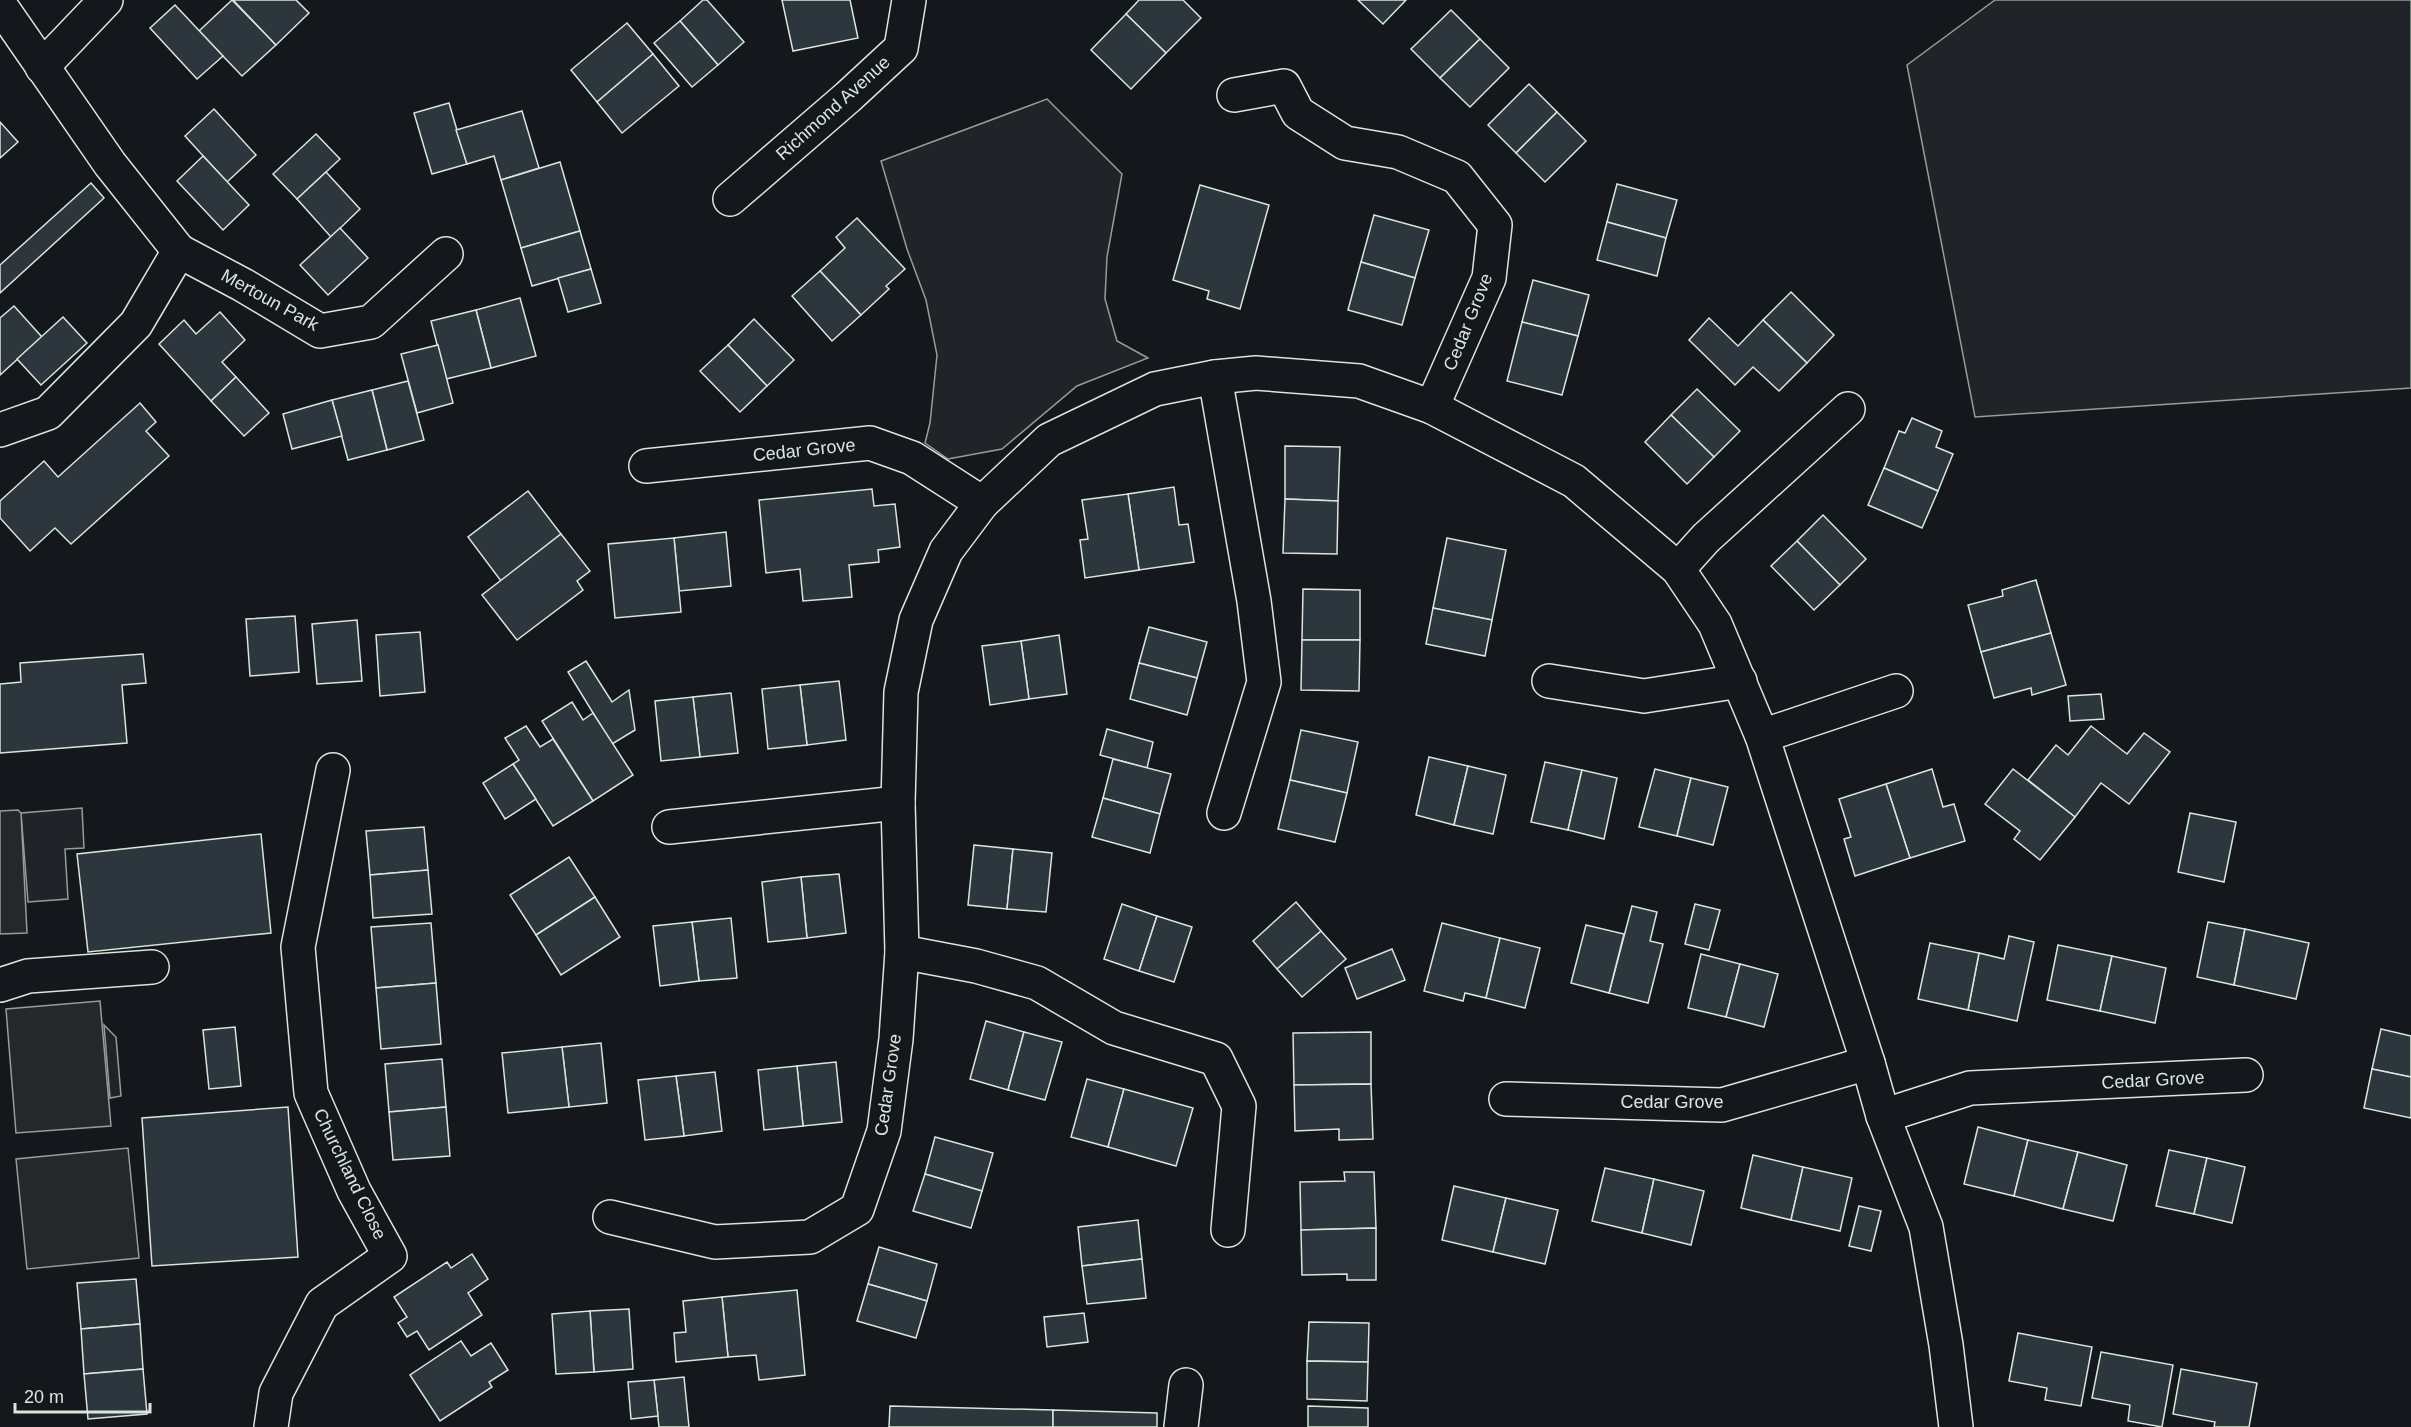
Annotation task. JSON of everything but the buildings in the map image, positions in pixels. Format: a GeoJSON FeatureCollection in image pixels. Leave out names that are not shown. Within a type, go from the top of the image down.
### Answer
{"type":"FeatureCollection","features":[{"type":"Feature","properties":{"kind":"street"},"geometry":{"type":"LineString","coordinates":[[42,67],[106,0]]}},
{"type":"Feature","properties":{"kind":"street","name":"Richmond Avenue"},"geometry":{"type":"LineString","coordinates":[[730,199],[901,48],[909,0]]}},
{"type":"Feature","properties":{"kind":"street","name":"Mertoun Park"},"geometry":{"type":"LineString","coordinates":[[2,11],[110,164],[179,251],[243,285],[320,331],[371,322],[446,254]]}},
{"type":"Feature","properties":{"kind":"street","name":"Cedar Grove"},"geometry":{"type":"LineString","coordinates":[[1234,95],[1284,86],[1298,112],[1345,143],[1398,152],[1457,177],[1495,225],[1489,278],[1432,407]]}},
{"type":"Feature","properties":{"kind":"street"},"geometry":{"type":"LineString","coordinates":[[0,430],[48,413],[136,324],[179,251]]}},
{"type":"Feature","properties":{"kind":"street","name":"Cedar Grove"},"geometry":{"type":"LineString","coordinates":[[610,1217],[716,1242],[810,1237],[857,1209],[884,1131],[896,1039],[902,952],[898,803],[901,692],[916,620],[946,550],[982,503],[1049,440],[1155,389],[1215,377],[1256,373],[1359,381],[1432,407],[1574,481],[1678,569],[1715,624],[1762,736],[1883,1116],[1926,1227],[1946,1345],[1956,1427]]}},
{"type":"Feature","properties":{"kind":"street"},"geometry":{"type":"LineString","coordinates":[[1215,377],[1254,601],[1264,682],[1224,813]]}},
{"type":"Feature","properties":{"kind":"street"},"geometry":{"type":"LineString","coordinates":[[1678,569],[1706,538],[1848,409]]}},
{"type":"Feature","properties":{"kind":"street","name":"Cedar Grove"},"geometry":{"type":"LineString","coordinates":[[646,466],[870,443],[912,458],[982,503]]}},
{"type":"Feature","properties":{"kind":"street"},"geometry":{"type":"LineString","coordinates":[[1549,681],[1644,696],[1740,681]]}},
{"type":"Feature","properties":{"kind":"street"},"geometry":{"type":"LineString","coordinates":[[1762,736],[1896,691]]}},
{"type":"Feature","properties":{"kind":"street","name":"Churchland Close"},"geometry":{"type":"LineString","coordinates":[[271,1427],[276,1394],[322,1304],[390,1256],[354,1191],[311,1093],[298,947],[333,770]]}},
{"type":"Feature","properties":{"kind":"street"},"geometry":{"type":"LineString","coordinates":[[669,827],[898,803]]}},
{"type":"Feature","properties":{"kind":"street"},"geometry":{"type":"LineString","coordinates":[[902,952],[976,966],[1037,982],[1113,1028],[1216,1059],[1239,1106],[1228,1230]]}},
{"type":"Feature","properties":{"kind":"street"},"geometry":{"type":"LineString","coordinates":[[0,986],[28,976],[152,967]]}},
{"type":"Feature","properties":{"kind":"street","name":"Cedar Grove"},"geometry":{"type":"LineString","coordinates":[[1506,1099],[1722,1105],[1868,1063]]}},
{"type":"Feature","properties":{"kind":"street","name":"Cedar Grove"},"geometry":{"type":"LineString","coordinates":[[1883,1116],[1970,1088],[2246,1075]]}},
{"type":"Feature","properties":{"kind":"street"},"geometry":{"type":"LineString","coordinates":[[1181,1427],[1186,1384]]}},
{"type":"Feature","properties":{"kind":"shaded area"},"geometry":{"type":"Polygon","coordinates":[[[1995,0],[2411,0],[2411,388],[1975,417],[1907,65],[1995,0]]]}},
{"type":"Feature","properties":{"kind":"shaded area"},"geometry":{"type":"Polygon","coordinates":[[[1047,99],[1122,174],[1107,257],[1105,299],[1117,341],[1148,358],[1077,386],[1002,449],[948,459],[925,443],[930,423],[937,355],[926,300],[907,249],[881,161],[1047,99]]]}},
{"type":"Feature","properties":{"kind":"shaded area"},"geometry":{"type":"Polygon","coordinates":[[[82,808],[84,848],[65,849],[68,899],[28,902],[21,813],[82,808]]]}},
{"type":"Feature","properties":{"kind":"shaded area"},"geometry":{"type":"Polygon","coordinates":[[[18,810],[21,813],[27,933],[0,934],[0,811],[18,810]]]}},
{"type":"Feature","properties":{"kind":"shaded area"},"geometry":{"type":"Polygon","coordinates":[[[100,1001],[111,1126],[16,1133],[6,1009],[100,1001]]]}},
{"type":"Feature","properties":{"kind":"shaded area"},"geometry":{"type":"Polygon","coordinates":[[[104,1025],[116,1037],[121,1096],[110,1098],[104,1025]]]}},
{"type":"Feature","properties":{"kind":"shaded area"},"geometry":{"type":"Polygon","coordinates":[[[128,1148],[139,1258],[27,1269],[16,1159],[128,1148]]]}}]}
